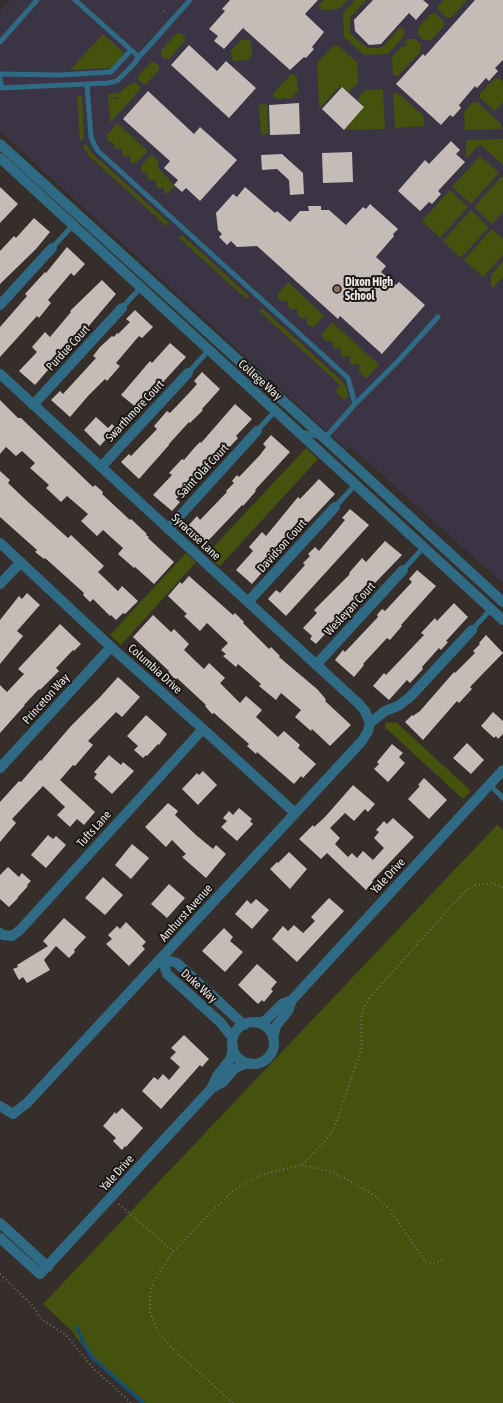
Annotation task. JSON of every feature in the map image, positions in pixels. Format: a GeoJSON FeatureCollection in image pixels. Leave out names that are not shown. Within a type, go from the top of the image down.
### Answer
{"type":"FeatureCollection","features":[{"type":"Feature","properties":{"kind":"street","name":"College Way"},"geometry":{"type":"LineString","coordinates":[[0,144],[325,438],[503,602]]}},
{"type":"Feature","properties":{"kind":"street","name":"College Way"},"geometry":{"type":"LineString","coordinates":[[3,162],[503,620]]}},
{"type":"Feature","properties":{"kind":"street"},"geometry":{"type":"LineString","coordinates":[[0,305],[52,248]]}},
{"type":"Feature","properties":{"kind":"street","name":"Purdue Court"},"geometry":{"type":"LineString","coordinates":[[33,405],[122,308]]}},
{"type":"Feature","properties":{"kind":"street","name":"Swarthmore Court"},"geometry":{"type":"LineString","coordinates":[[101,467],[188,373]]}},
{"type":"Feature","properties":{"kind":"street","name":"Syracuse Lane"},"geometry":{"type":"LineString","coordinates":[[0,374],[359,704],[365,711],[370,723]]}},
{"type":"Feature","properties":{"kind":"street","name":"Saint Olaf Court"},"geometry":{"type":"LineString","coordinates":[[168,529],[257,431]]}},
{"type":"Feature","properties":{"kind":"street","name":"Davidson Court"},"geometry":{"type":"LineString","coordinates":[[248,602],[335,507]]}},
{"type":"Feature","properties":{"kind":"street","name":"Columbia Drive"},"geometry":{"type":"LineString","coordinates":[[0,543],[111,647],[295,813]]}},
{"type":"Feature","properties":{"kind":"street"},"geometry":{"type":"LineString","coordinates":[[0,584],[21,562]]}},
{"type":"Feature","properties":{"kind":"street","name":"Wesleyan Court"},"geometry":{"type":"LineString","coordinates":[[316,665],[403,570]]}},
{"type":"Feature","properties":{"kind":"street"},"geometry":{"type":"LineString","coordinates":[[370,723],[385,711],[398,706],[410,698],[472,630]]}},
{"type":"Feature","properties":{"kind":"street","name":"Princeton Way"},"geometry":{"type":"LineString","coordinates":[[0,768],[111,647]]}},
{"type":"Feature","properties":{"kind":"street","name":"Amhurst Avenue"},"geometry":{"type":"LineString","coordinates":[[0,1106],[13,1114],[27,1103],[362,741],[368,731],[370,723]]}},
{"type":"Feature","properties":{"kind":"street","name":"Tufts Lane"},"geometry":{"type":"LineString","coordinates":[[0,933],[12,936],[20,930],[203,729]]}},
{"type":"Feature","properties":{"kind":"street","name":"Yale Drive"},"geometry":{"type":"LineString","coordinates":[[273,1038],[276,1026],[288,1011],[292,1000],[503,770]]}},
{"type":"Feature","properties":{"kind":"street","name":"Duke Way"},"geometry":{"type":"LineString","coordinates":[[162,958],[177,964],[249,1023]]}},
{"type":"Feature","properties":{"kind":"street","name":"Duke Way"},"geometry":{"type":"LineString","coordinates":[[162,958],[167,974],[220,1022],[233,1042]]}},
{"type":"Feature","properties":{"kind":"street","name":"Yale Drive"},"geometry":{"type":"LineString","coordinates":[[249,1023],[262,1022],[282,1004],[292,1000]]}},
{"type":"Feature","properties":{"kind":"street"},"geometry":{"type":"LineString","coordinates":[[249,1023],[260,1024],[267,1027],[273,1038],[274,1045],[272,1051],[263,1061],[257,1063],[244,1062],[234,1052],[233,1042],[236,1032],[249,1023]]}},
{"type":"Feature","properties":{"kind":"street","name":"Yale Drive"},"geometry":{"type":"LineString","coordinates":[[0,1238],[40,1274],[112,1198],[211,1089],[217,1076],[231,1058],[233,1042]]}},
{"type":"Feature","properties":{"kind":"street","name":"Yale Drive"},"geometry":{"type":"LineString","coordinates":[[211,1089],[223,1082],[234,1069],[250,1063]]}},
{"type":"Feature","properties":{"kind":"street"},"geometry":{"type":"LineString","coordinates":[[0,1223],[48,1267]]}},
{"type":"Feature","properties":{"kind":"lane"},"geometry":{"type":"LineString","coordinates":[[0,42],[37,0]]}},
{"type":"Feature","properties":{"kind":"lane"},"geometry":{"type":"LineString","coordinates":[[75,0],[139,57]]}},
{"type":"Feature","properties":{"kind":"lane"},"geometry":{"type":"LineString","coordinates":[[0,78],[1,88],[108,83],[117,81],[190,0]]}},
{"type":"Feature","properties":{"kind":"lane"},"geometry":{"type":"LineString","coordinates":[[0,74],[61,75],[111,72],[131,50]]}},
{"type":"Feature","properties":{"kind":"lane"},"geometry":{"type":"LineString","coordinates":[[87,84],[91,137],[98,151],[348,378],[355,404]]}},
{"type":"Feature","properties":{"kind":"lane"},"geometry":{"type":"LineString","coordinates":[[52,248],[73,225]]}},
{"type":"Feature","properties":{"kind":"lane"},"geometry":{"type":"LineString","coordinates":[[122,308],[141,287]]}},
{"type":"Feature","properties":{"kind":"lane"},"geometry":{"type":"LineString","coordinates":[[298,431],[325,438],[355,404],[398,361],[438,317]]}},
{"type":"Feature","properties":{"kind":"lane"},"geometry":{"type":"LineString","coordinates":[[188,373],[209,350]]}},
{"type":"Feature","properties":{"kind":"lane"},"geometry":{"type":"LineString","coordinates":[[257,431],[275,411]]}},
{"type":"Feature","properties":{"kind":"lane"},"geometry":{"type":"LineString","coordinates":[[335,507],[356,484]]}},
{"type":"Feature","properties":{"kind":"lane"},"geometry":{"type":"LineString","coordinates":[[403,570],[423,548]]}},
{"type":"Feature","properties":{"kind":"lane"},"geometry":{"type":"LineString","coordinates":[[472,630],[491,610]]}},
{"type":"Feature","properties":{"kind":"lane"},"geometry":{"type":"LineString","coordinates":[[490,785],[503,798]]}},
{"type":"Feature","properties":{"kind":"path"},"geometry":{"type":"LineString","coordinates":[[164,11],[168,14]]}},
{"type":"Feature","properties":{"kind":"path"},"geometry":{"type":"LineString","coordinates":[[302,1165],[330,1135],[335,1125],[360,1053],[362,1043],[360,1018],[370,997],[464,892],[475,885],[491,883],[503,887]]}},
{"type":"Feature","properties":{"kind":"path"},"geometry":{"type":"LineString","coordinates":[[233,1403],[171,1347],[158,1332],[150,1312],[150,1293],[156,1277],[173,1252],[214,1208],[246,1182],[267,1173],[302,1165],[328,1171],[343,1177],[368,1192],[390,1210],[426,1262],[433,1264],[444,1259]]}},
{"type":"Feature","properties":{"kind":"path"},"geometry":{"type":"LineString","coordinates":[[112,1198],[173,1252]]}},
{"type":"Feature","properties":{"kind":"path"},"geometry":{"type":"LineString","coordinates":[[0,1274],[33,1306],[41,1319],[66,1335],[94,1369],[131,1403]]}},
{"type":"Feature","properties":{"kind":"shaded area","name":"Dixon High School"},"geometry":{"type":"Polygon","coordinates":[[[10,0],[503,0],[503,583],[351,447],[347,450],[0,131],[0,11],[10,0]]]}},
{"type":"Feature","properties":{"kind":"green space"},"geometry":{"type":"Polygon","coordinates":[[[324,0],[348,0],[339,9],[322,10],[321,7],[320,8],[318,6],[324,0]]]}},
{"type":"Feature","properties":{"kind":"green space"},"geometry":{"type":"Polygon","coordinates":[[[355,0],[366,0],[350,18],[350,33],[366,47],[380,48],[384,46],[401,26],[404,29],[404,36],[388,54],[364,55],[344,37],[343,13],[355,0]]]}},
{"type":"Feature","properties":{"kind":"green space"},"geometry":{"type":"Polygon","coordinates":[[[444,0],[467,0],[451,18],[447,18],[438,10],[438,6],[444,0]]]}},
{"type":"Feature","properties":{"kind":"green space"},"geometry":{"type":"Polygon","coordinates":[[[435,13],[444,22],[444,26],[431,40],[424,40],[418,35],[418,28],[431,14],[435,13]]]}},
{"type":"Feature","properties":{"kind":"green space"},"geometry":{"type":"Polygon","coordinates":[[[177,33],[181,33],[185,37],[185,41],[169,59],[165,59],[161,55],[161,51],[177,33]]]}},
{"type":"Feature","properties":{"kind":"green space"},"geometry":{"type":"Polygon","coordinates":[[[103,34],[123,53],[122,57],[112,68],[70,70],[103,34]]]}},
{"type":"Feature","properties":{"kind":"green space"},"geometry":{"type":"Polygon","coordinates":[[[408,39],[415,39],[421,44],[421,51],[398,76],[395,76],[393,74],[392,57],[402,46],[404,47],[407,44],[405,42],[408,39]]]}},
{"type":"Feature","properties":{"kind":"green space"},"geometry":{"type":"Polygon","coordinates":[[[241,40],[249,40],[251,42],[252,56],[248,60],[234,61],[232,59],[231,51],[241,40]]]}},
{"type":"Feature","properties":{"kind":"green space"},"geometry":{"type":"Polygon","coordinates":[[[334,45],[337,45],[357,62],[358,83],[349,92],[340,86],[320,108],[317,63],[334,45]]]}},
{"type":"Feature","properties":{"kind":"green space"},"geometry":{"type":"Polygon","coordinates":[[[151,62],[154,62],[159,66],[159,70],[146,84],[143,84],[138,80],[138,76],[151,62]]]}},
{"type":"Feature","properties":{"kind":"green space"},"geometry":{"type":"Polygon","coordinates":[[[292,73],[297,77],[298,93],[293,93],[294,98],[276,99],[272,95],[292,73]]]}},
{"type":"Feature","properties":{"kind":"green space"},"geometry":{"type":"Polygon","coordinates":[[[495,78],[499,78],[503,82],[503,102],[495,111],[480,98],[480,94],[495,78]]]}},
{"type":"Feature","properties":{"kind":"green space"},"geometry":{"type":"Polygon","coordinates":[[[132,83],[136,83],[140,86],[140,90],[110,123],[108,98],[119,99],[115,97],[109,98],[108,94],[119,93],[132,83]]]}},
{"type":"Feature","properties":{"kind":"green space"},"geometry":{"type":"Polygon","coordinates":[[[383,89],[385,129],[344,130],[364,107],[357,99],[365,90],[383,89]]]}},
{"type":"Feature","properties":{"kind":"green space"},"geometry":{"type":"Polygon","coordinates":[[[393,93],[398,93],[424,116],[424,126],[395,128],[393,93]]]}},
{"type":"Feature","properties":{"kind":"green space"},"geometry":{"type":"Polygon","coordinates":[[[77,96],[82,96],[84,139],[80,141],[77,96]]]}},
{"type":"Feature","properties":{"kind":"green space"},"geometry":{"type":"Polygon","coordinates":[[[473,102],[477,102],[501,124],[501,129],[465,130],[464,112],[473,102]]]}},
{"type":"Feature","properties":{"kind":"green space"},"geometry":{"type":"Polygon","coordinates":[[[267,104],[268,134],[261,135],[259,105],[267,104]]]}},
{"type":"Feature","properties":{"kind":"green space"},"geometry":{"type":"Polygon","coordinates":[[[117,123],[148,151],[137,162],[130,163],[130,156],[124,157],[122,155],[122,149],[115,149],[113,142],[108,142],[107,135],[117,123]]]}},
{"type":"Feature","properties":{"kind":"green space"},"geometry":{"type":"Polygon","coordinates":[[[503,139],[503,165],[481,145],[477,147],[467,158],[466,157],[466,140],[503,139]]]}},
{"type":"Feature","properties":{"kind":"green space"},"geometry":{"type":"Polygon","coordinates":[[[86,144],[93,154],[169,223],[166,226],[90,157],[82,145],[86,144]]]}},
{"type":"Feature","properties":{"kind":"green space"},"geometry":{"type":"Polygon","coordinates":[[[152,154],[158,161],[160,170],[175,186],[168,193],[164,193],[164,187],[158,188],[156,186],[156,180],[148,179],[147,173],[142,173],[141,166],[152,154]]]}},
{"type":"Feature","properties":{"kind":"green space"},"geometry":{"type":"Polygon","coordinates":[[[480,156],[499,173],[471,204],[452,187],[480,156]]]}},
{"type":"Feature","properties":{"kind":"green space"},"geometry":{"type":"Polygon","coordinates":[[[502,176],[503,212],[492,224],[474,207],[502,176]]]}},
{"type":"Feature","properties":{"kind":"green space"},"geometry":{"type":"Polygon","coordinates":[[[450,190],[468,207],[440,238],[422,221],[450,190]]]}},
{"type":"Feature","properties":{"kind":"green space"},"geometry":{"type":"Polygon","coordinates":[[[471,210],[489,227],[461,258],[443,241],[471,210]]]}},
{"type":"Feature","properties":{"kind":"green space"},"geometry":{"type":"Polygon","coordinates":[[[492,229],[503,239],[503,255],[483,277],[464,260],[492,229]]]}},
{"type":"Feature","properties":{"kind":"green space"},"geometry":{"type":"Polygon","coordinates":[[[182,235],[249,296],[246,299],[179,238],[182,235]]]}},
{"type":"Feature","properties":{"kind":"green space"},"geometry":{"type":"Polygon","coordinates":[[[503,261],[503,277],[493,288],[491,286],[491,275],[503,261]]]}},
{"type":"Feature","properties":{"kind":"green space"},"geometry":{"type":"Polygon","coordinates":[[[288,282],[324,316],[314,327],[307,324],[306,318],[300,318],[297,309],[291,309],[288,307],[288,301],[282,301],[278,298],[278,294],[288,282]]]}},
{"type":"Feature","properties":{"kind":"green space"},"geometry":{"type":"Polygon","coordinates":[[[262,308],[343,382],[347,389],[348,396],[346,399],[342,398],[335,391],[340,385],[259,311],[262,308]]]}},
{"type":"Feature","properties":{"kind":"green space"},"geometry":{"type":"Polygon","coordinates":[[[332,322],[379,365],[366,379],[359,371],[359,364],[352,365],[350,363],[350,356],[343,357],[341,355],[341,348],[335,349],[332,341],[326,341],[322,337],[322,334],[332,322]]]}},
{"type":"Feature","properties":{"kind":"green space"},"geometry":{"type":"Polygon","coordinates":[[[306,448],[318,459],[220,566],[206,555],[306,448]]]}},
{"type":"Feature","properties":{"kind":"green space"},"geometry":{"type":"Polygon","coordinates":[[[186,553],[196,562],[121,645],[110,635],[186,553]]]}},
{"type":"Feature","properties":{"kind":"green space"},"geometry":{"type":"Polygon","coordinates":[[[386,722],[397,723],[471,791],[463,799],[388,730],[385,729],[386,722]]]}},
{"type":"Feature","properties":{"kind":"green space"},"geometry":{"type":"Polygon","coordinates":[[[497,825],[503,830],[503,1403],[145,1403],[86,1350],[71,1330],[43,1304],[497,825]]]}},
{"type":"Feature","properties":{"kind":"building"},"geometry":{"type":"Polygon","coordinates":[[[230,0],[318,0],[305,14],[324,32],[312,47],[314,49],[306,58],[304,57],[290,70],[243,28],[224,49],[214,41],[218,36],[209,29],[225,11],[222,9],[230,0]]]}},
{"type":"Feature","properties":{"kind":"building"},"geometry":{"type":"Polygon","coordinates":[[[373,0],[423,0],[429,5],[416,20],[409,13],[381,44],[369,45],[355,31],[354,20],[373,0]]]}},
{"type":"Feature","properties":{"kind":"building"},"geometry":{"type":"Polygon","coordinates":[[[475,0],[503,0],[503,60],[495,68],[498,71],[489,81],[486,78],[477,88],[475,86],[459,105],[461,108],[453,117],[450,115],[441,125],[396,84],[423,54],[425,56],[475,0]]]}},
{"type":"Feature","properties":{"kind":"building"},"geometry":{"type":"Polygon","coordinates":[[[189,45],[217,71],[226,61],[256,88],[229,118],[171,65],[189,45]]]}},
{"type":"Feature","properties":{"kind":"building"},"geometry":{"type":"Polygon","coordinates":[[[342,87],[364,107],[344,130],[322,109],[342,87]]]}},
{"type":"Feature","properties":{"kind":"building"},"geometry":{"type":"Polygon","coordinates":[[[148,91],[194,134],[200,127],[237,160],[200,201],[186,188],[182,192],[174,185],[178,180],[164,168],[170,161],[123,119],[148,91]]]}},
{"type":"Feature","properties":{"kind":"building"},"geometry":{"type":"Polygon","coordinates":[[[299,103],[300,134],[270,135],[269,105],[299,103]]]}},
{"type":"Feature","properties":{"kind":"building"},"geometry":{"type":"Polygon","coordinates":[[[451,141],[460,150],[456,154],[465,162],[438,191],[441,194],[432,204],[429,202],[420,211],[398,191],[425,160],[429,164],[451,141]]]}},
{"type":"Feature","properties":{"kind":"building"},"geometry":{"type":"Polygon","coordinates":[[[352,152],[353,182],[323,183],[322,153],[352,152]]]}},
{"type":"Feature","properties":{"kind":"building"},"geometry":{"type":"Polygon","coordinates":[[[282,154],[303,173],[304,194],[290,195],[289,180],[277,169],[262,170],[261,155],[282,154]]]}},
{"type":"Feature","properties":{"kind":"building"},"geometry":{"type":"Polygon","coordinates":[[[0,187],[18,204],[0,223],[0,187]]]}},
{"type":"Feature","properties":{"kind":"building"},"geometry":{"type":"Polygon","coordinates":[[[245,187],[275,213],[277,211],[290,222],[300,211],[309,211],[308,206],[321,206],[321,210],[329,210],[346,225],[363,207],[366,209],[370,204],[398,229],[376,257],[386,266],[381,272],[396,285],[399,282],[425,305],[382,354],[340,316],[338,319],[257,246],[237,247],[231,241],[227,245],[219,237],[222,234],[218,230],[216,213],[233,194],[237,197],[245,187]]]}},
{"type":"Feature","properties":{"kind":"building"},"geometry":{"type":"Polygon","coordinates":[[[34,218],[50,232],[36,249],[0,284],[0,251],[14,236],[16,238],[34,218]]]}},
{"type":"Feature","properties":{"kind":"building"},"geometry":{"type":"Polygon","coordinates":[[[67,247],[85,264],[74,276],[71,273],[48,300],[51,303],[39,318],[37,316],[0,357],[0,327],[27,296],[25,294],[45,272],[46,273],[67,247]]]}},
{"type":"Feature","properties":{"kind":"building"},"geometry":{"type":"Polygon","coordinates":[[[102,280],[116,294],[35,385],[19,371],[37,352],[32,347],[45,332],[50,337],[71,312],[70,311],[102,280]]]}},
{"type":"Feature","properties":{"kind":"building"},"geometry":{"type":"Polygon","coordinates":[[[135,310],[153,327],[142,338],[139,336],[116,363],[120,366],[107,381],[105,379],[88,396],[70,417],[51,400],[60,391],[63,394],[96,358],[93,356],[100,347],[112,336],[114,337],[117,333],[118,334],[130,322],[126,319],[135,310]]]}},
{"type":"Feature","properties":{"kind":"building"},"geometry":{"type":"Polygon","coordinates":[[[170,343],[186,357],[154,392],[152,390],[137,408],[121,395],[150,361],[152,363],[170,343]]]}},
{"type":"Feature","properties":{"kind":"building"},"geometry":{"type":"Polygon","coordinates":[[[202,372],[220,389],[202,409],[203,410],[190,423],[189,422],[139,479],[121,462],[129,454],[131,456],[157,429],[154,426],[167,411],[170,413],[190,392],[197,384],[194,381],[202,372]]]}},
{"type":"Feature","properties":{"kind":"building"},"geometry":{"type":"Polygon","coordinates":[[[0,400],[18,418],[21,418],[93,487],[95,485],[103,492],[102,494],[147,534],[146,535],[149,537],[148,538],[174,562],[154,584],[118,554],[123,548],[103,530],[97,536],[81,521],[88,514],[67,496],[61,502],[46,488],[49,485],[30,468],[35,463],[22,451],[16,456],[6,447],[0,454],[0,400]]]}},
{"type":"Feature","properties":{"kind":"building"},"geometry":{"type":"Polygon","coordinates":[[[235,404],[252,419],[236,436],[238,438],[225,452],[222,449],[211,464],[200,474],[202,476],[195,483],[194,481],[176,499],[180,502],[172,511],[153,495],[172,475],[169,473],[182,459],[184,460],[200,442],[201,443],[235,404]]]}},
{"type":"Feature","properties":{"kind":"building"},"geometry":{"type":"Polygon","coordinates":[[[96,417],[108,428],[112,424],[116,428],[100,446],[84,430],[96,417]]]}},
{"type":"Feature","properties":{"kind":"building"},"geometry":{"type":"Polygon","coordinates":[[[271,435],[290,452],[255,490],[256,491],[243,506],[242,505],[206,543],[188,526],[197,516],[200,520],[227,492],[226,491],[234,483],[232,481],[237,475],[239,477],[260,455],[266,447],[263,444],[271,435]]]}},
{"type":"Feature","properties":{"kind":"building"},"geometry":{"type":"Polygon","coordinates":[[[0,471],[10,480],[8,483],[28,502],[68,538],[71,535],[104,566],[98,572],[118,591],[122,586],[138,601],[125,614],[123,613],[116,620],[93,599],[90,602],[83,595],[84,593],[45,558],[44,559],[35,552],[37,550],[0,517],[0,471]]]}},
{"type":"Feature","properties":{"kind":"building"},"geometry":{"type":"Polygon","coordinates":[[[319,479],[335,494],[303,528],[302,526],[252,584],[236,570],[253,551],[249,547],[262,532],[266,536],[298,497],[300,499],[319,479]]]}},
{"type":"Feature","properties":{"kind":"building"},"geometry":{"type":"Polygon","coordinates":[[[350,509],[369,525],[286,616],[268,599],[276,590],[280,593],[305,565],[303,563],[310,556],[308,554],[315,547],[319,551],[345,520],[342,518],[350,509]]]}},
{"type":"Feature","properties":{"kind":"building"},"geometry":{"type":"Polygon","coordinates":[[[385,541],[402,555],[375,583],[373,581],[316,644],[310,639],[312,636],[303,628],[317,613],[314,610],[350,574],[349,573],[362,558],[366,562],[385,541]]]}},
{"type":"Feature","properties":{"kind":"building"},"geometry":{"type":"Polygon","coordinates":[[[417,570],[436,586],[401,625],[402,626],[390,640],[387,638],[363,664],[364,665],[354,677],[335,660],[343,650],[345,652],[378,617],[377,615],[382,609],[385,611],[412,582],[409,579],[417,570]]]}},
{"type":"Feature","properties":{"kind":"building"},"geometry":{"type":"Polygon","coordinates":[[[189,576],[233,615],[235,613],[269,649],[271,647],[280,656],[279,657],[317,689],[326,700],[325,701],[351,725],[330,746],[312,729],[311,731],[295,717],[301,710],[281,693],[276,700],[259,686],[261,684],[238,664],[236,667],[223,656],[226,654],[221,650],[228,643],[207,623],[200,631],[184,616],[187,614],[168,596],[180,582],[182,584],[189,576]]]}},
{"type":"Feature","properties":{"kind":"building"},"geometry":{"type":"Polygon","coordinates":[[[27,593],[40,605],[17,631],[23,636],[0,664],[0,620],[19,596],[22,599],[27,593]]]}},
{"type":"Feature","properties":{"kind":"building"},"geometry":{"type":"Polygon","coordinates":[[[454,603],[468,617],[446,641],[448,642],[441,650],[439,648],[422,667],[423,669],[410,683],[407,680],[389,700],[373,686],[384,673],[386,675],[424,635],[421,633],[435,618],[437,621],[454,603]]]}},
{"type":"Feature","properties":{"kind":"building"},"geometry":{"type":"Polygon","coordinates":[[[153,615],[171,632],[174,629],[189,644],[184,650],[204,669],[209,663],[225,678],[220,683],[240,703],[246,696],[262,710],[256,717],[278,737],[284,731],[300,745],[298,748],[316,764],[303,778],[301,776],[294,784],[257,752],[256,754],[247,746],[249,744],[214,713],[212,714],[205,706],[206,705],[177,678],[176,680],[168,672],[169,671],[133,637],[153,615]]]}},
{"type":"Feature","properties":{"kind":"building"},"geometry":{"type":"Polygon","coordinates":[[[60,624],[81,644],[74,651],[73,650],[56,668],[59,671],[40,690],[39,689],[0,733],[0,685],[7,692],[24,674],[18,669],[60,624]]]}},
{"type":"Feature","properties":{"kind":"building"},"geometry":{"type":"Polygon","coordinates":[[[486,635],[503,653],[470,687],[472,689],[459,703],[457,701],[423,740],[405,722],[412,715],[413,716],[420,711],[454,672],[455,673],[475,653],[473,651],[486,635]]]}},
{"type":"Feature","properties":{"kind":"building"},"geometry":{"type":"Polygon","coordinates":[[[118,677],[140,697],[122,717],[116,712],[88,741],[93,745],[75,766],[73,765],[60,780],[95,812],[84,825],[77,819],[70,827],[57,815],[65,807],[43,786],[12,819],[16,823],[0,842],[0,802],[19,781],[21,782],[40,760],[41,761],[71,726],[118,677]]]}},
{"type":"Feature","properties":{"kind":"building"},"geometry":{"type":"Polygon","coordinates":[[[493,712],[503,721],[503,734],[498,739],[496,736],[494,738],[481,726],[493,712]]]}},
{"type":"Feature","properties":{"kind":"building"},"geometry":{"type":"Polygon","coordinates":[[[146,715],[167,734],[159,745],[158,744],[147,756],[146,755],[143,758],[134,750],[138,746],[127,736],[146,715]]]}},
{"type":"Feature","properties":{"kind":"building"},"geometry":{"type":"Polygon","coordinates":[[[467,743],[484,760],[471,774],[453,758],[467,743]]]}},
{"type":"Feature","properties":{"kind":"building"},"geometry":{"type":"Polygon","coordinates":[[[392,744],[403,753],[399,757],[405,763],[388,782],[374,769],[379,764],[377,762],[392,744]]]}},
{"type":"Feature","properties":{"kind":"building"},"geometry":{"type":"Polygon","coordinates":[[[109,755],[121,765],[123,762],[134,771],[112,794],[94,778],[97,774],[94,772],[109,755]]]}},
{"type":"Feature","properties":{"kind":"building"},"geometry":{"type":"Polygon","coordinates":[[[203,771],[217,785],[198,805],[182,789],[197,773],[199,775],[203,771]]]}},
{"type":"Feature","properties":{"kind":"building"},"geometry":{"type":"Polygon","coordinates":[[[424,778],[447,800],[429,819],[408,799],[420,786],[418,785],[424,778]]]}},
{"type":"Feature","properties":{"kind":"building"},"geometry":{"type":"Polygon","coordinates":[[[353,785],[375,804],[368,812],[365,809],[354,821],[345,813],[330,828],[340,838],[335,844],[348,857],[352,853],[357,858],[363,851],[373,860],[384,848],[374,838],[379,832],[376,830],[384,821],[387,824],[393,818],[414,837],[372,881],[373,882],[366,890],[327,853],[321,859],[299,839],[313,825],[314,827],[325,817],[353,785]]]}},
{"type":"Feature","properties":{"kind":"building"},"geometry":{"type":"Polygon","coordinates":[[[168,803],[178,811],[175,815],[196,835],[213,849],[216,845],[226,854],[206,878],[182,857],[186,854],[172,840],[166,847],[145,827],[168,803]]]}},
{"type":"Feature","properties":{"kind":"building"},"geometry":{"type":"Polygon","coordinates":[[[239,808],[252,819],[250,821],[253,824],[237,841],[221,827],[227,821],[223,818],[229,811],[233,815],[239,808]]]}},
{"type":"Feature","properties":{"kind":"building"},"geometry":{"type":"Polygon","coordinates":[[[48,835],[53,839],[56,836],[66,845],[46,868],[31,855],[48,835]]]}},
{"type":"Feature","properties":{"kind":"building"},"geometry":{"type":"Polygon","coordinates":[[[132,844],[149,858],[131,879],[115,865],[132,844]]]}},
{"type":"Feature","properties":{"kind":"building"},"geometry":{"type":"Polygon","coordinates":[[[289,852],[307,869],[290,889],[270,869],[289,852]]]}},
{"type":"Feature","properties":{"kind":"building"},"geometry":{"type":"Polygon","coordinates":[[[8,867],[19,877],[22,873],[31,881],[9,907],[0,899],[0,875],[8,867]]]}},
{"type":"Feature","properties":{"kind":"building"},"geometry":{"type":"Polygon","coordinates":[[[103,877],[123,895],[105,915],[85,898],[103,877]]]}},
{"type":"Feature","properties":{"kind":"building"},"geometry":{"type":"Polygon","coordinates":[[[169,884],[185,898],[167,918],[151,904],[169,884]]]}},
{"type":"Feature","properties":{"kind":"building"},"geometry":{"type":"Polygon","coordinates":[[[329,898],[344,911],[297,962],[272,939],[283,926],[288,931],[294,925],[303,933],[315,921],[311,917],[329,898]]]}},
{"type":"Feature","properties":{"kind":"building"},"geometry":{"type":"Polygon","coordinates":[[[256,899],[269,910],[252,929],[235,914],[247,900],[251,904],[256,899]]]}},
{"type":"Feature","properties":{"kind":"building"},"geometry":{"type":"Polygon","coordinates":[[[64,918],[86,937],[69,958],[56,946],[44,960],[50,970],[27,983],[23,977],[19,980],[13,969],[48,946],[43,941],[64,918]]]}},
{"type":"Feature","properties":{"kind":"building"},"geometry":{"type":"Polygon","coordinates":[[[126,922],[146,942],[142,946],[145,949],[129,966],[106,944],[112,939],[108,935],[117,926],[120,929],[126,922]]]}},
{"type":"Feature","properties":{"kind":"building"},"geometry":{"type":"Polygon","coordinates":[[[224,928],[233,937],[230,941],[243,952],[225,972],[202,951],[224,928]]]}},
{"type":"Feature","properties":{"kind":"building"},"geometry":{"type":"Polygon","coordinates":[[[257,964],[277,982],[271,989],[273,991],[264,1002],[262,1000],[258,1004],[238,985],[257,964]]]}},
{"type":"Feature","properties":{"kind":"building"},"geometry":{"type":"Polygon","coordinates":[[[184,1035],[209,1059],[202,1067],[200,1065],[161,1109],[142,1091],[154,1077],[158,1080],[163,1074],[169,1080],[180,1067],[170,1058],[176,1052],[171,1048],[184,1035]]]}},
{"type":"Feature","properties":{"kind":"building"},"geometry":{"type":"Polygon","coordinates":[[[122,1108],[143,1128],[122,1150],[113,1141],[116,1138],[103,1126],[115,1112],[116,1114],[122,1108]]]}},
{"type":"Feature","properties":{"kind":"waterway"},"geometry":{"type":"LineString","coordinates":[[77,1327],[84,1344],[92,1357],[143,1403]]}},
{"type":"Feature","properties":{"kind":"place","name":"Dixon High School"},"geometry":{"type":"Point","coordinates":[337,289]}}]}
